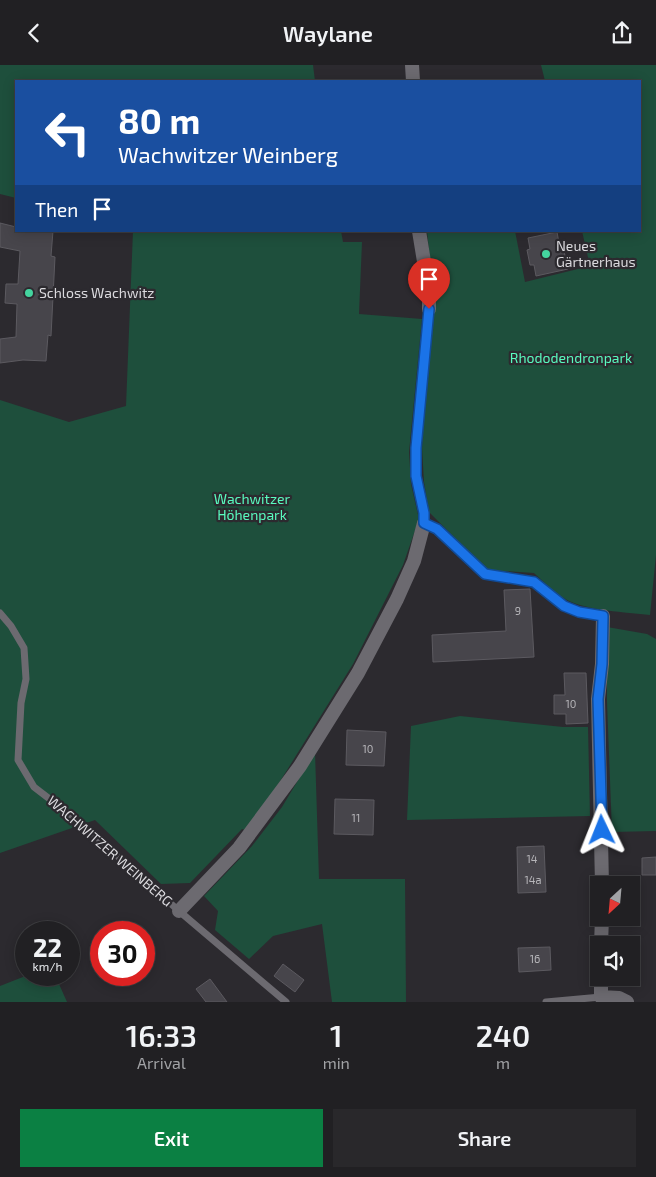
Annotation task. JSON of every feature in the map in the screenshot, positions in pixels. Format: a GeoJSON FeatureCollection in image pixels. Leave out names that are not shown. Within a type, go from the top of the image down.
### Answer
{"type":"FeatureCollection","features":[{"type":"Feature","properties":{"kind":"street"},"geometry":{"type":"LineString","coordinates":[[412,65],[413,80]]}},
{"type":"Feature","properties":{"kind":"street","name":"WACHWITZER WEINBERG"},"geometry":{"type":"LineString","coordinates":[[420,232],[429,309]]}},
{"type":"Feature","properties":{"kind":"street","name":"WACHWITZER WEINBERG"},"geometry":{"type":"LineString","coordinates":[[179,911],[239,847],[306,757],[358,673],[397,599],[414,561],[424,523]]}},
{"type":"Feature","properties":{"kind":"street"},"geometry":{"type":"LineString","coordinates":[[602,876],[598,699],[602,664],[603,616]]}},
{"type":"Feature","properties":{"kind":"street"},"geometry":{"type":"LineString","coordinates":[[601,986],[601,997],[620,998],[627,1002]]}},
{"type":"Feature","properties":{"kind":"lane","name":"WACHWITZER WEINBERG"},"geometry":{"type":"LineString","coordinates":[[424,523],[424,513],[416,476],[416,448],[429,309]]}},
{"type":"Feature","properties":{"kind":"lane"},"geometry":{"type":"LineString","coordinates":[[424,523],[437,529],[485,574],[534,582],[564,606],[579,612],[603,616]]}},
{"type":"Feature","properties":{"kind":"lane","name":"WACHWITZER WEINBERG"},"geometry":{"type":"LineString","coordinates":[[0,613],[11,626],[24,648],[26,679],[21,703],[18,760],[26,775],[34,787],[77,820],[179,911]]}},
{"type":"Feature","properties":{"kind":"lane"},"geometry":{"type":"LineString","coordinates":[[179,911],[286,1002]]}},
{"type":"Feature","properties":{"kind":"lane"},"geometry":{"type":"LineString","coordinates":[[546,1002],[601,997]]}},
{"type":"Feature","properties":{"kind":"green space"},"geometry":{"type":"Polygon","coordinates":[[[0,65],[313,65],[315,80],[15,80],[15,198],[0,194],[0,65]]]}},
{"type":"Feature","properties":{"kind":"green space","name":"Rhododendronpark"},"geometry":{"type":"Polygon","coordinates":[[[541,65],[656,65],[656,555],[650,615],[607,611],[576,604],[558,594],[534,573],[487,570],[429,512],[424,482],[422,448],[427,363],[434,296],[427,232],[515,232],[525,282],[590,266],[582,232],[641,232],[641,80],[545,80],[541,65]]]}},
{"type":"Feature","properties":{"kind":"green space","name":"Wachwitzer Höhenpark"},"geometry":{"type":"Polygon","coordinates":[[[133,232],[341,232],[343,242],[362,242],[359,314],[422,319],[409,452],[411,484],[419,519],[403,565],[353,664],[269,799],[245,830],[242,829],[190,883],[161,884],[95,820],[0,853],[0,400],[69,422],[126,406],[133,232]]]}},
{"type":"Feature","properties":{"kind":"green space"},"geometry":{"type":"Polygon","coordinates":[[[607,627],[647,634],[656,639],[656,831],[612,832],[607,702],[607,627]]]}},
{"type":"Feature","properties":{"kind":"green space"},"geometry":{"type":"Polygon","coordinates":[[[460,716],[563,727],[588,727],[590,816],[407,820],[411,726],[460,716]]]}},
{"type":"Feature","properties":{"kind":"green space"},"geometry":{"type":"Polygon","coordinates":[[[315,752],[319,879],[405,879],[406,1002],[332,1002],[322,924],[273,936],[249,959],[215,930],[218,911],[204,896],[252,846],[282,807],[315,752]]]}},
{"type":"Feature","properties":{"kind":"green space"},"geometry":{"type":"Polygon","coordinates":[[[15,980],[15,986],[60,986],[67,1002],[0,1002],[0,986],[15,980]]]}},
{"type":"Feature","properties":{"kind":"building","name":"Schloss Wachwitz"},"geometry":{"type":"Polygon","coordinates":[[[0,223],[15,227],[15,232],[53,232],[51,256],[55,257],[51,336],[48,335],[46,361],[23,360],[0,363],[0,339],[16,337],[17,304],[5,303],[6,284],[18,284],[20,251],[0,247],[0,223]]]}},
{"type":"Feature","properties":{"kind":"building","name":"Neues Gärtnerhaus"},"geometry":{"type":"Polygon","coordinates":[[[557,232],[559,243],[562,242],[568,269],[536,276],[534,265],[530,265],[527,250],[530,249],[528,238],[557,232]]]}},
{"type":"Feature","properties":{"kind":"building"},"geometry":{"type":"Polygon","coordinates":[[[530,589],[534,657],[433,662],[432,635],[506,631],[504,590],[530,589]]]}},
{"type":"Feature","properties":{"kind":"building"},"geometry":{"type":"Polygon","coordinates":[[[564,673],[586,673],[588,723],[566,724],[566,714],[554,714],[554,695],[565,695],[564,673]]]}},
{"type":"Feature","properties":{"kind":"building"},"geometry":{"type":"Polygon","coordinates":[[[347,730],[386,732],[384,766],[346,765],[347,730]]]}},
{"type":"Feature","properties":{"kind":"building"},"geometry":{"type":"Polygon","coordinates":[[[335,799],[374,800],[373,835],[334,834],[335,799]]]}},
{"type":"Feature","properties":{"kind":"building"},"geometry":{"type":"Polygon","coordinates":[[[544,846],[546,892],[518,893],[517,847],[544,846]]]}},
{"type":"Feature","properties":{"kind":"building"},"geometry":{"type":"Polygon","coordinates":[[[656,857],[656,875],[642,875],[642,858],[656,857]]]}},
{"type":"Feature","properties":{"kind":"building"},"geometry":{"type":"Polygon","coordinates":[[[550,947],[551,970],[519,972],[518,948],[550,947]]]}},
{"type":"Feature","properties":{"kind":"building"},"geometry":{"type":"Polygon","coordinates":[[[283,964],[304,980],[295,992],[274,976],[283,964]]]}},
{"type":"Feature","properties":{"kind":"building"},"geometry":{"type":"Polygon","coordinates":[[[210,979],[227,1002],[206,1002],[196,989],[210,979]]]}},
{"type":"Feature","properties":{"kind":"place","name":"Neues Gärtnerhaus"},"geometry":{"type":"Point","coordinates":[546,254]}},
{"type":"Feature","properties":{"kind":"place","name":"Schloss Wachwitz"},"geometry":{"type":"Point","coordinates":[29,293]}},
{"type":"Feature","properties":{"kind":"route"},"geometry":{"type":"LineString","coordinates":[[429,309],[416,448],[416,476],[424,513],[424,523],[437,529],[485,574],[534,582],[564,606],[579,612],[603,616],[602,664],[598,699],[602,830]]}}]}
